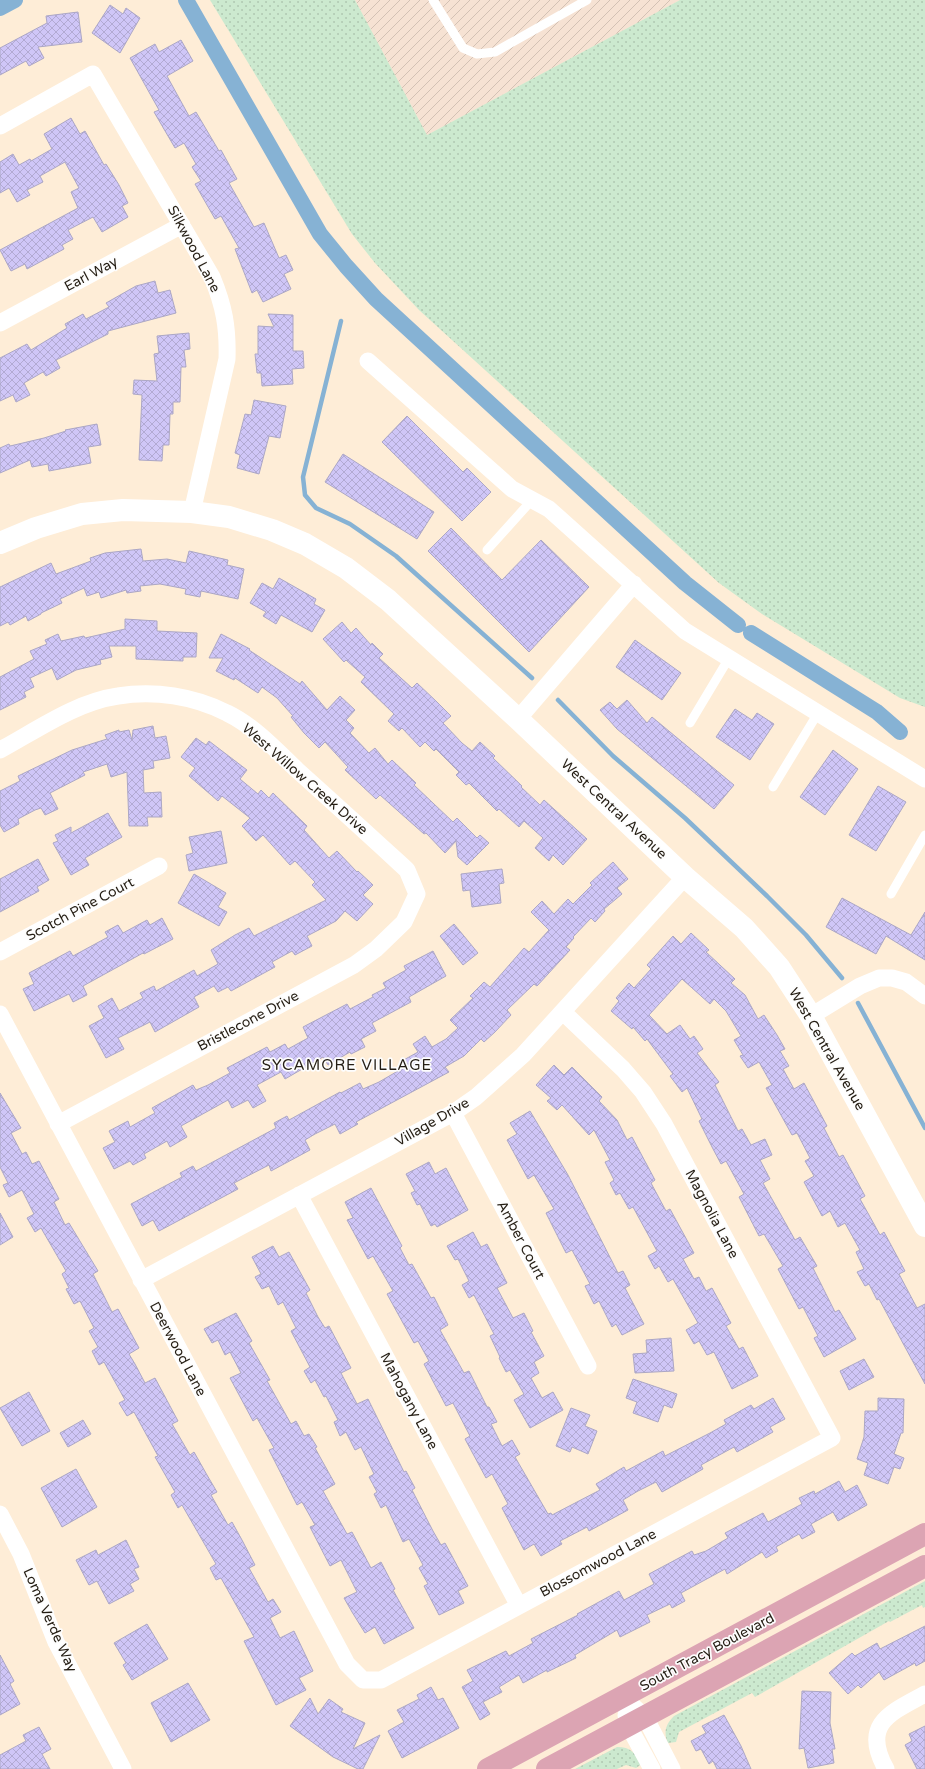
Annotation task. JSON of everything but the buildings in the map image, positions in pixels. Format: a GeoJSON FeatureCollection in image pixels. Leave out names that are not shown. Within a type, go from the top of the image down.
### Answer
{"type":"FeatureCollection","features":[{"type":"Feature","properties":{"kind":"main road","name":"South Tracy Boulevard"},"geometry":{"type":"LineString","coordinates":[[488,1769],[925,1534]]}},
{"type":"Feature","properties":{"kind":"main road","name":"South Tracy Boulevard"},"geometry":{"type":"LineString","coordinates":[[547,1769],[925,1566]]}},
{"type":"Feature","properties":{"kind":"street","name":"Silkwood Lane"},"geometry":{"type":"LineString","coordinates":[[0,126],[93,74],[212,277],[223,305],[228,334],[227,359],[192,512]]}},
{"type":"Feature","properties":{"kind":"street","name":"Earl Way"},"geometry":{"type":"LineString","coordinates":[[0,323],[182,225]]}},
{"type":"Feature","properties":{"kind":"street"},"geometry":{"type":"LineString","coordinates":[[368,362],[512,488],[550,509],[685,631],[925,779]]}},
{"type":"Feature","properties":{"kind":"street","name":"West Central Avenue"},"geometry":{"type":"LineString","coordinates":[[0,543],[36,528],[82,514],[123,510],[192,512],[229,517],[272,530],[305,544],[346,568],[388,600],[518,719],[686,877],[744,928],[779,967],[811,1016],[925,1226]]}},
{"type":"Feature","properties":{"kind":"street"},"geometry":{"type":"LineString","coordinates":[[518,719],[634,584]]}},
{"type":"Feature","properties":{"kind":"street","name":"West Willow Creek Drive"},"geometry":{"type":"LineString","coordinates":[[0,750],[86,704],[118,696],[146,694],[174,696],[201,702],[228,713],[257,733],[407,870],[417,894]]}},
{"type":"Feature","properties":{"kind":"street","name":"Scotch Pine Court"},"geometry":{"type":"LineString","coordinates":[[0,952],[159,866]]}},
{"type":"Feature","properties":{"kind":"street","name":"Village Drive"},"geometry":{"type":"LineString","coordinates":[[141,1280],[453,1113],[476,1097],[508,1069],[563,1012],[686,877]]}},
{"type":"Feature","properties":{"kind":"street","name":"Bristlecone Drive"},"geometry":{"type":"LineString","coordinates":[[58,1124],[354,965],[376,949],[404,922],[417,894]]}},
{"type":"Feature","properties":{"kind":"street"},"geometry":{"type":"LineString","coordinates":[[811,1016],[860,986],[879,978],[892,978],[906,982],[925,996]]}},
{"type":"Feature","properties":{"kind":"street","name":"Magnolia Lane"},"geometry":{"type":"LineString","coordinates":[[563,1012],[623,1068],[643,1092],[664,1124],[832,1438]]}},
{"type":"Feature","properties":{"kind":"street","name":"Deerwood Lane"},"geometry":{"type":"LineString","coordinates":[[0,1014],[347,1664],[362,1680]]}},
{"type":"Feature","properties":{"kind":"street","name":"Amber Court"},"geometry":{"type":"LineString","coordinates":[[453,1113],[588,1366]]}},
{"type":"Feature","properties":{"kind":"street","name":"Mahogany Lane"},"geometry":{"type":"LineString","coordinates":[[299,1195],[518,1606]]}},
{"type":"Feature","properties":{"kind":"street","name":"Blossomwood Lane"},"geometry":{"type":"LineString","coordinates":[[362,1680],[381,1680],[832,1438]]}},
{"type":"Feature","properties":{"kind":"street","name":"Loma Verde Way"},"geometry":{"type":"LineString","coordinates":[[0,1514],[21,1554],[56,1642],[123,1769]]}},
{"type":"Feature","properties":{"kind":"street"},"geometry":{"type":"LineString","coordinates":[[886,1769],[879,1756],[876,1744],[883,1720],[895,1710],[925,1694]]}},
{"type":"Feature","properties":{"kind":"street"},"geometry":{"type":"LineString","coordinates":[[623,1697],[636,1721],[672,1769]]}},
{"type":"Feature","properties":{"kind":"street"},"geometry":{"type":"LineString","coordinates":[[636,1721],[652,1769]]}},
{"type":"Feature","properties":{"kind":"lane"},"geometry":{"type":"LineString","coordinates":[[433,0],[463,48],[477,54],[495,52],[587,0]]}},
{"type":"Feature","properties":{"kind":"lane"},"geometry":{"type":"LineString","coordinates":[[487,550],[532,500]]}},
{"type":"Feature","properties":{"kind":"lane"},"geometry":{"type":"LineString","coordinates":[[690,723],[729,658]]}},
{"type":"Feature","properties":{"kind":"lane"},"geometry":{"type":"LineString","coordinates":[[773,787],[818,713]]}},
{"type":"Feature","properties":{"kind":"lane"},"geometry":{"type":"LineString","coordinates":[[890,894],[925,835]]}},
{"type":"Feature","properties":{"kind":"shaded area"},"geometry":{"type":"Polygon","coordinates":[[[355,0],[680,0],[427,135],[355,0]]]}},
{"type":"Feature","properties":{"kind":"green space"},"geometry":{"type":"Polygon","coordinates":[[[210,0],[355,0],[427,135],[680,0],[925,0],[925,707],[900,698],[762,614],[719,583],[419,310],[375,263],[352,234],[210,0]]]}},
{"type":"Feature","properties":{"kind":"green space"},"geometry":{"type":"Polygon","coordinates":[[[925,1581],[925,1607],[923,1608],[922,1605],[890,1622],[889,1621],[755,1697],[752,1693],[679,1732],[676,1742],[668,1743],[666,1739],[666,1728],[674,1716],[925,1581]]]}},
{"type":"Feature","properties":{"kind":"green space"},"geometry":{"type":"Polygon","coordinates":[[[617,1747],[626,1748],[632,1751],[642,1764],[636,1768],[626,1765],[617,1769],[575,1769],[617,1747]]]}},
{"type":"Feature","properties":{"kind":"waterway"},"geometry":{"type":"LineString","coordinates":[[0,8],[15,0]]}},
{"type":"Feature","properties":{"kind":"waterway"},"geometry":{"type":"LineString","coordinates":[[186,0],[320,234],[346,266],[376,299],[685,583],[738,625]]}},
{"type":"Feature","properties":{"kind":"waterway"},"geometry":{"type":"LineString","coordinates":[[341,321],[303,477],[305,495],[316,508],[350,524],[396,556],[532,678]]}},
{"type":"Feature","properties":{"kind":"waterway"},"geometry":{"type":"LineString","coordinates":[[751,633],[877,712],[900,732]]}},
{"type":"Feature","properties":{"kind":"waterway"},"geometry":{"type":"LineString","coordinates":[[558,700],[613,756],[685,818],[767,896],[806,935],[842,978]]}},
{"type":"Feature","properties":{"kind":"waterway"},"geometry":{"type":"LineString","coordinates":[[858,1003],[925,1128]]}},
{"type":"Feature","properties":{"kind":"district","name":"SYCAMORE VILLAGE"},"geometry":{"type":"Point","coordinates":[347,1065]}}]}
